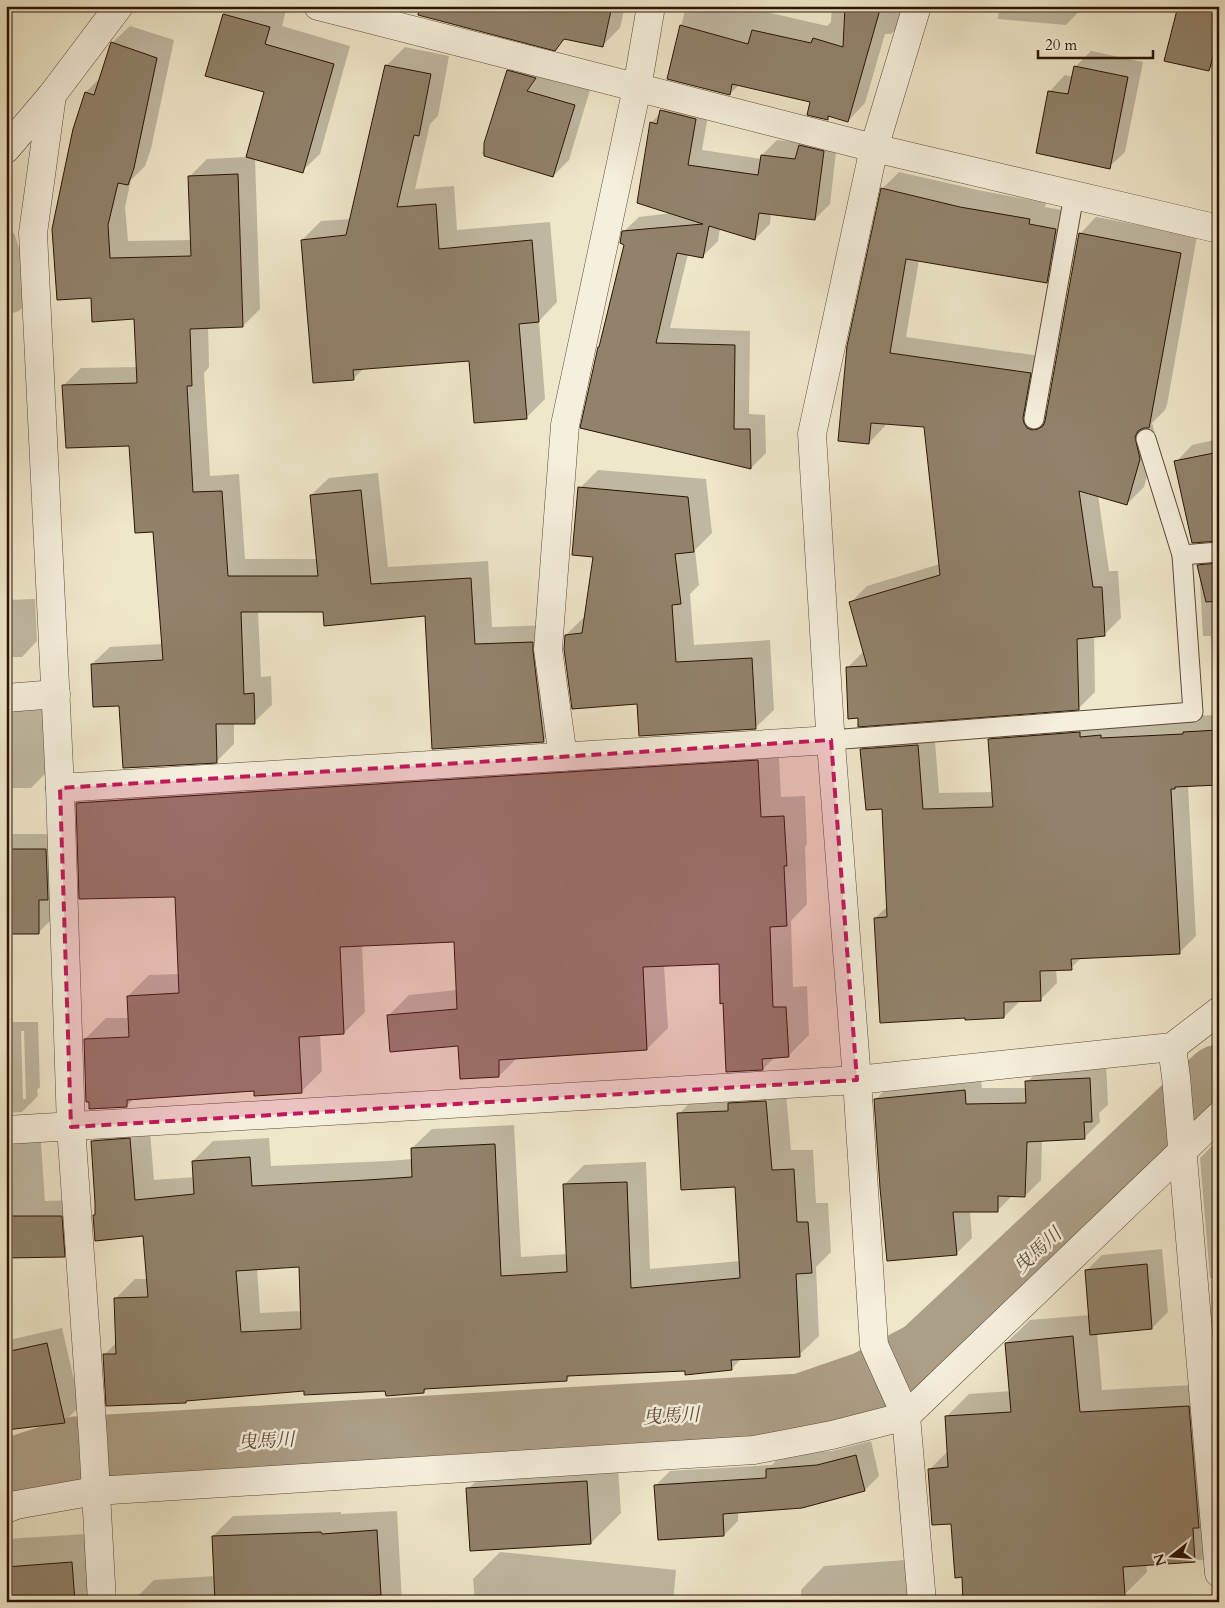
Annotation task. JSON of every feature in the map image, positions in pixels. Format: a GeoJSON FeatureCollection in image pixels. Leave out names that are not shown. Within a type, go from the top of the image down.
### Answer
{"type":"FeatureCollection","features":[{"type":"Feature","properties":{"kind":"street"},"geometry":{"type":"LineString","coordinates":[[6,149],[52,95],[119,6]]}},
{"type":"Feature","properties":{"kind":"street"},"geometry":{"type":"LineString","coordinates":[[318,6],[874,148],[1219,229]]}},
{"type":"Feature","properties":{"kind":"street"},"geometry":{"type":"LineString","coordinates":[[563,757],[548,649],[566,425],[637,88],[651,6]]}},
{"type":"Feature","properties":{"kind":"street"},"geometry":{"type":"LineString","coordinates":[[917,6],[874,148],[812,434],[874,1345],[901,1406],[922,1602]]}},
{"type":"Feature","properties":{"kind":"street"},"geometry":{"type":"LineString","coordinates":[[52,95],[33,233],[60,788],[71,1127],[93,1438],[102,1602]]}},
{"type":"Feature","properties":{"kind":"street"},"geometry":{"type":"LineString","coordinates":[[6,698],[56,694]]}},
{"type":"Feature","properties":{"kind":"street"},"geometry":{"type":"LineString","coordinates":[[60,788],[832,740]]}},
{"type":"Feature","properties":{"kind":"street"},"geometry":{"type":"LineString","coordinates":[[6,1130],[857,1080],[1172,1048],[1219,1011]]}},
{"type":"Feature","properties":{"kind":"street"},"geometry":{"type":"LineString","coordinates":[[1172,1048],[1219,1573]]}},
{"type":"Feature","properties":{"kind":"street"},"geometry":{"type":"LineString","coordinates":[[6,1509],[95,1482],[754,1450],[832,1436],[901,1406],[1219,1116]]}},
{"type":"Feature","properties":{"kind":"lane"},"geometry":{"type":"LineString","coordinates":[[1034,419],[1074,195]]}},
{"type":"Feature","properties":{"kind":"lane"},"geometry":{"type":"LineString","coordinates":[[832,740],[1193,712],[1182,555],[1146,439]]}},
{"type":"Feature","properties":{"kind":"lane"},"geometry":{"type":"LineString","coordinates":[[1182,555],[1219,552]]}},
{"type":"Feature","properties":{"kind":"highlighted area"},"geometry":{"type":"Polygon","coordinates":[[[831,740],[857,1080],[71,1127],[60,788],[831,740]]]}},
{"type":"Feature","properties":{"kind":"building"},"geometry":{"type":"Polygon","coordinates":[[[419,6],[612,6],[603,47],[564,39],[555,51],[418,15],[419,6]]]}},
{"type":"Feature","properties":{"kind":"building"},"geometry":{"type":"Polygon","coordinates":[[[845,6],[881,6],[848,122],[828,116],[828,120],[807,115],[810,102],[732,84],[730,95],[667,79],[680,25],[748,44],[752,30],[811,43],[813,38],[843,47],[845,6]]]}},
{"type":"Feature","properties":{"kind":"building"},"geometry":{"type":"Polygon","coordinates":[[[1178,6],[1219,6],[1219,34],[1209,71],[1164,61],[1178,6]]]}},
{"type":"Feature","properties":{"kind":"building"},"geometry":{"type":"Polygon","coordinates":[[[223,14],[270,27],[265,44],[334,64],[303,173],[246,157],[264,92],[205,76],[223,14]]]}},
{"type":"Feature","properties":{"kind":"building"},"geometry":{"type":"Polygon","coordinates":[[[111,42],[157,58],[134,168],[128,185],[118,183],[108,225],[110,258],[191,256],[188,176],[238,174],[243,327],[190,329],[192,386],[187,386],[193,492],[222,491],[228,576],[318,576],[310,495],[361,490],[371,584],[471,578],[475,644],[533,642],[544,742],[432,749],[425,616],[324,626],[323,612],[241,612],[244,694],[254,693],[255,724],[216,724],[217,763],[123,768],[119,706],[93,707],[91,664],[163,660],[153,532],[135,533],[129,446],[66,448],[62,385],[137,383],[134,319],[92,322],[91,298],[57,300],[52,229],[73,129],[85,92],[94,95],[111,42]]]}},
{"type":"Feature","properties":{"kind":"building"},"geometry":{"type":"Polygon","coordinates":[[[385,65],[431,74],[419,136],[414,135],[397,207],[436,204],[439,249],[532,240],[539,322],[519,324],[527,419],[474,423],[469,361],[353,370],[354,380],[313,383],[301,240],[346,235],[385,65]]]}},
{"type":"Feature","properties":{"kind":"building"},"geometry":{"type":"Polygon","coordinates":[[[1074,66],[1128,77],[1110,169],[1036,153],[1048,91],[1068,94],[1074,66]]]}},
{"type":"Feature","properties":{"kind":"building"},"geometry":{"type":"Polygon","coordinates":[[[507,70],[536,78],[527,91],[575,105],[553,177],[484,156],[484,143],[507,70]]]}},
{"type":"Feature","properties":{"kind":"building"},"geometry":{"type":"Polygon","coordinates":[[[660,110],[696,119],[688,165],[758,175],[761,155],[795,159],[799,145],[824,151],[815,220],[759,213],[755,240],[709,226],[703,258],[677,253],[656,343],[735,345],[734,429],[750,429],[751,469],[580,428],[624,245],[620,243],[622,231],[703,224],[637,203],[650,122],[657,124],[660,110]]]}},
{"type":"Feature","properties":{"kind":"building"},"geometry":{"type":"Polygon","coordinates":[[[881,188],[960,207],[1030,219],[1029,224],[1056,229],[1047,283],[906,259],[890,353],[1031,373],[1023,418],[1027,428],[1032,430],[1043,426],[1045,421],[1079,233],[1181,253],[1149,428],[1143,428],[1138,431],[1135,437],[1140,459],[1127,505],[1079,491],[1093,587],[1102,587],[1105,636],[1077,639],[1079,710],[858,727],[858,718],[848,719],[846,667],[867,666],[849,602],[940,575],[924,427],[871,423],[869,444],[838,441],[847,346],[881,188]]]}},
{"type":"Feature","properties":{"kind":"building"},"geometry":{"type":"Polygon","coordinates":[[[1219,452],[1219,541],[1192,543],[1174,461],[1219,452]]]}},
{"type":"Feature","properties":{"kind":"building"},"geometry":{"type":"Polygon","coordinates":[[[578,487],[688,497],[694,552],[675,554],[681,604],[672,605],[676,662],[752,658],[756,729],[639,736],[637,704],[572,709],[564,649],[565,635],[582,633],[593,557],[572,555],[578,487]]]}},
{"type":"Feature","properties":{"kind":"building"},"geometry":{"type":"Polygon","coordinates":[[[1219,563],[1219,601],[1206,602],[1197,565],[1219,563]]]}},
{"type":"Feature","properties":{"kind":"building"},"geometry":{"type":"Polygon","coordinates":[[[1219,730],[1219,785],[1175,787],[1175,789],[1171,789],[1180,954],[1071,959],[1072,970],[1040,971],[1041,1001],[1004,1002],[1004,1018],[965,1020],[965,1018],[880,1023],[874,918],[887,917],[882,809],[866,810],[860,749],[918,745],[923,809],[993,807],[988,739],[1080,732],[1080,737],[1101,735],[1101,738],[1183,734],[1183,732],[1219,730]]]}},
{"type":"Feature","properties":{"kind":"building"},"geometry":{"type":"Polygon","coordinates":[[[758,760],[761,817],[784,816],[787,866],[784,866],[787,926],[770,927],[773,1007],[786,1007],[789,1057],[762,1059],[763,1070],[726,1072],[723,1003],[720,1004],[719,964],[643,967],[647,1050],[499,1060],[499,1077],[460,1079],[458,1046],[390,1052],[387,1015],[457,1009],[454,942],[340,947],[344,1034],[299,1037],[302,1093],[254,1096],[254,1091],[127,1100],[127,1107],[89,1109],[89,1102],[86,1102],[84,1039],[129,1037],[127,996],[179,993],[175,897],[79,899],[76,803],[758,760]]]}},
{"type":"Feature","properties":{"kind":"building"},"geometry":{"type":"Polygon","coordinates":[[[6,849],[46,849],[48,900],[39,900],[39,934],[6,934],[6,849]]]}},
{"type":"Feature","properties":{"kind":"building"},"geometry":{"type":"Polygon","coordinates":[[[1090,1078],[1092,1122],[1084,1122],[1085,1139],[1027,1142],[1025,1197],[998,1196],[998,1212],[953,1212],[957,1255],[887,1261],[874,1099],[965,1090],[966,1104],[1026,1103],[1025,1081],[1090,1078]]]}},
{"type":"Feature","properties":{"kind":"building"},"geometry":{"type":"Polygon","coordinates":[[[766,1101],[772,1170],[794,1169],[797,1222],[808,1222],[812,1273],[796,1274],[800,1357],[731,1360],[732,1370],[685,1375],[685,1371],[567,1376],[567,1381],[424,1389],[424,1393],[386,1396],[385,1391],[304,1395],[304,1391],[186,1401],[186,1403],[106,1406],[103,1354],[116,1354],[114,1298],[148,1297],[143,1236],[95,1241],[93,1215],[95,1215],[95,1203],[91,1141],[130,1138],[135,1200],[194,1194],[192,1161],[250,1157],[252,1186],[367,1180],[412,1177],[411,1148],[495,1144],[501,1276],[567,1272],[563,1184],[627,1182],[631,1288],[740,1278],[735,1187],[681,1190],[677,1113],[728,1111],[728,1103],[766,1101]],[[299,1267],[236,1271],[241,1332],[301,1329],[299,1267]]]}},
{"type":"Feature","properties":{"kind":"building"},"geometry":{"type":"Polygon","coordinates":[[[6,1216],[62,1216],[65,1257],[6,1258],[6,1216]]]}},
{"type":"Feature","properties":{"kind":"building"},"geometry":{"type":"Polygon","coordinates":[[[1147,1264],[1152,1329],[1090,1335],[1085,1270],[1147,1264]]]}},
{"type":"Feature","properties":{"kind":"building"},"geometry":{"type":"Polygon","coordinates":[[[1073,1336],[1080,1412],[1189,1406],[1199,1528],[1193,1528],[1195,1562],[1123,1567],[1125,1596],[1030,1600],[1031,1602],[963,1602],[962,1577],[955,1578],[951,1524],[932,1525],[928,1469],[948,1467],[945,1416],[1011,1412],[1005,1343],[1073,1336]]]}},
{"type":"Feature","properties":{"kind":"building"},"geometry":{"type":"Polygon","coordinates":[[[47,1343],[65,1423],[6,1430],[6,1352],[47,1343]]]}},
{"type":"Feature","properties":{"kind":"building"},"geometry":{"type":"Polygon","coordinates":[[[856,1455],[865,1491],[802,1508],[723,1514],[724,1536],[658,1540],[654,1485],[766,1478],[766,1469],[817,1465],[856,1455]]]}},
{"type":"Feature","properties":{"kind":"building"},"geometry":{"type":"Polygon","coordinates":[[[587,1481],[591,1544],[470,1551],[466,1488],[587,1481]]]}},
{"type":"Feature","properties":{"kind":"building"},"geometry":{"type":"Polygon","coordinates":[[[377,1530],[381,1595],[278,1602],[215,1602],[212,1536],[321,1532],[322,1534],[377,1530]]]}},
{"type":"Feature","properties":{"kind":"building"},"geometry":{"type":"Polygon","coordinates":[[[72,1562],[75,1602],[6,1602],[6,1567],[72,1562]]]}},
{"type":"Feature","properties":{"kind":"waterway","name":"曳馬川"},"geometry":{"type":"LineString","coordinates":[[6,1474],[76,1451],[802,1408],[866,1386],[925,1355],[1219,1079]]}}]}
